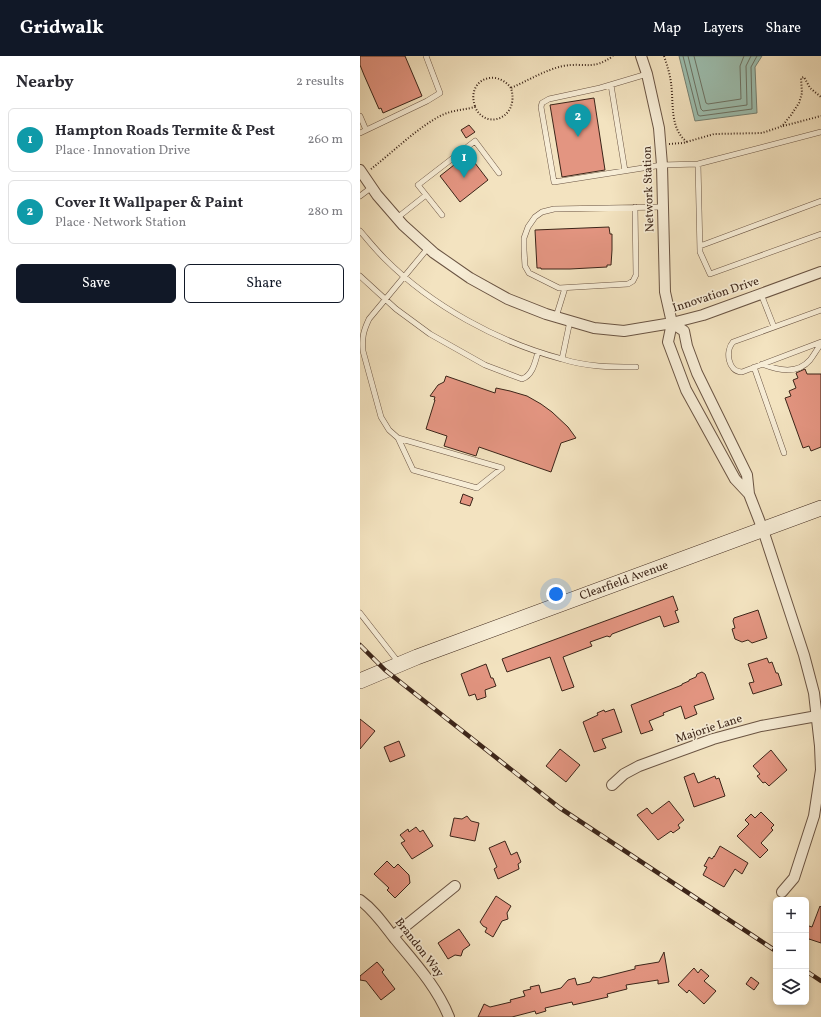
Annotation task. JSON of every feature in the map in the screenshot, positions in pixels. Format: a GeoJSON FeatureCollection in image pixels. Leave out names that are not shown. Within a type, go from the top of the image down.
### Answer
{"type":"FeatureCollection","features":[{"type":"Feature","properties":{"kind":"street","name":"Network Station"},"geometry":{"type":"LineString","coordinates":[[641,56],[647,74],[659,128],[662,165],[665,292],[672,323],[668,342],[686,390],[735,480],[749,494]]}},
{"type":"Feature","properties":{"kind":"street","name":"Innovation Drive"},"geometry":{"type":"LineString","coordinates":[[362,172],[403,226],[428,248],[470,278],[508,300],[546,314],[594,328],[624,331],[672,323],[703,315],[821,272]]}},
{"type":"Feature","properties":{"kind":"street","name":"Network Station"},"geometry":{"type":"LineString","coordinates":[[672,323],[684,331],[687,346],[697,372],[747,475],[749,494],[763,530],[804,655],[819,716],[821,770],[814,816],[794,878],[782,892]]}},
{"type":"Feature","properties":{"kind":"street","name":"Clearfield Avenue"},"geometry":{"type":"LineString","coordinates":[[360,681],[400,664],[821,508]]}},
{"type":"Feature","properties":{"kind":"street","name":"Majorie Lane"},"geometry":{"type":"LineString","coordinates":[[612,785],[624,774],[639,766],[713,739],[761,726],[819,716]]}},
{"type":"Feature","properties":{"kind":"street"},"geometry":{"type":"LineString","coordinates":[[393,936],[455,886]]}},
{"type":"Feature","properties":{"kind":"street","name":"Brandon Way"},"geometry":{"type":"LineString","coordinates":[[360,900],[373,911],[435,990],[449,1017]]}},
{"type":"Feature","properties":{"kind":"lane"},"geometry":{"type":"LineString","coordinates":[[360,133],[427,101],[440,92],[426,56]]}},
{"type":"Feature","properties":{"kind":"lane"},"geometry":{"type":"LineString","coordinates":[[647,74],[611,85],[549,99],[542,103],[541,107],[554,182],[662,165],[698,164],[821,132]]}},
{"type":"Feature","properties":{"kind":"lane"},"geometry":{"type":"LineString","coordinates":[[611,85],[625,171]]}},
{"type":"Feature","properties":{"kind":"lane"},"geometry":{"type":"LineString","coordinates":[[360,116],[366,130]]}},
{"type":"Feature","properties":{"kind":"lane"},"geometry":{"type":"LineString","coordinates":[[442,215],[418,185],[475,141],[498,173]]}},
{"type":"Feature","properties":{"kind":"lane"},"geometry":{"type":"LineString","coordinates":[[698,164],[700,252],[710,274],[821,234]]}},
{"type":"Feature","properties":{"kind":"lane"},"geometry":{"type":"LineString","coordinates":[[360,196],[372,187]]}},
{"type":"Feature","properties":{"kind":"lane"},"geometry":{"type":"LineString","coordinates":[[397,218],[426,195]]}},
{"type":"Feature","properties":{"kind":"lane"},"geometry":{"type":"LineString","coordinates":[[700,246],[821,201]]}},
{"type":"Feature","properties":{"kind":"lane"},"geometry":{"type":"LineString","coordinates":[[635,207],[636,275],[633,281],[628,284],[559,288],[529,273],[525,266],[524,238],[534,216],[542,212],[554,209],[635,207],[662,207]]}},
{"type":"Feature","properties":{"kind":"lane"},"geometry":{"type":"LineString","coordinates":[[360,231],[384,259],[437,301],[471,322],[500,337],[538,352],[579,364],[604,368],[636,367]]}},
{"type":"Feature","properties":{"kind":"lane"},"geometry":{"type":"LineString","coordinates":[[398,438],[502,468],[477,488],[413,470],[398,438],[389,430],[380,417],[363,351],[363,330],[369,319],[428,248]]}},
{"type":"Feature","properties":{"kind":"lane"},"geometry":{"type":"LineString","coordinates":[[360,276],[413,322],[454,348],[485,365],[522,378],[531,373],[538,352]]}},
{"type":"Feature","properties":{"kind":"lane"},"geometry":{"type":"LineString","coordinates":[[556,317],[565,288]]}},
{"type":"Feature","properties":{"kind":"lane"},"geometry":{"type":"LineString","coordinates":[[761,294],[774,327]]}},
{"type":"Feature","properties":{"kind":"lane"},"geometry":{"type":"LineString","coordinates":[[821,310],[733,342],[729,346],[728,353],[732,368],[737,372],[742,372],[821,343]]}},
{"type":"Feature","properties":{"kind":"lane"},"geometry":{"type":"LineString","coordinates":[[562,359],[570,321]]}},
{"type":"Feature","properties":{"kind":"lane"},"geometry":{"type":"LineString","coordinates":[[762,364],[776,369],[789,371],[806,365],[812,359],[821,343]]}},
{"type":"Feature","properties":{"kind":"lane"},"geometry":{"type":"LineString","coordinates":[[754,367],[784,453]]}},
{"type":"Feature","properties":{"kind":"lane"},"geometry":{"type":"LineString","coordinates":[[360,613],[400,664]]}},
{"type":"Feature","properties":{"kind":"path"},"geometry":{"type":"LineString","coordinates":[[511,88],[556,69],[567,66],[599,64],[613,56]]}},
{"type":"Feature","properties":{"kind":"path"},"geometry":{"type":"LineString","coordinates":[[664,56],[671,83],[675,125],[679,135],[687,142]]}},
{"type":"Feature","properties":{"kind":"path"},"geometry":{"type":"LineString","coordinates":[[492,77],[500,79],[511,88],[513,100],[512,106],[510,111],[502,118],[494,119],[480,115],[475,107],[473,96],[479,83],[492,77]]}},
{"type":"Feature","properties":{"kind":"path"},"geometry":{"type":"LineString","coordinates":[[782,126],[795,110],[799,102],[802,93],[801,78],[804,77],[810,88],[821,97]]}},
{"type":"Feature","properties":{"kind":"path"},"geometry":{"type":"LineString","coordinates":[[362,172],[431,122],[452,111],[475,107]]}},
{"type":"Feature","properties":{"kind":"path"},"geometry":{"type":"LineString","coordinates":[[660,145],[687,142],[714,134],[762,132],[821,116]]}},
{"type":"Feature","properties":{"kind":"water"},"geometry":{"type":"Polygon","coordinates":[[[679,56],[762,56],[755,67],[757,113],[695,121],[679,56]]]}},
{"type":"Feature","properties":{"kind":"building"},"geometry":{"type":"Polygon","coordinates":[[[360,56],[405,56],[422,96],[383,113],[381,108],[379,109],[364,75],[360,65],[360,56]]]}},
{"type":"Feature","properties":{"kind":"building"},"geometry":{"type":"Polygon","coordinates":[[[594,98],[605,170],[562,177],[550,105],[594,98]]]}},
{"type":"Feature","properties":{"kind":"building"},"geometry":{"type":"Polygon","coordinates":[[[469,125],[475,132],[466,138],[461,130],[469,125]]]}},
{"type":"Feature","properties":{"kind":"building"},"geometry":{"type":"Polygon","coordinates":[[[468,154],[488,180],[460,202],[440,176],[468,154]]]}},
{"type":"Feature","properties":{"kind":"building"},"geometry":{"type":"Polygon","coordinates":[[[609,227],[610,234],[612,234],[611,265],[607,265],[607,267],[570,269],[537,268],[535,230],[609,227]]]}},
{"type":"Feature","properties":{"kind":"building"},"geometry":{"type":"Polygon","coordinates":[[[805,369],[807,374],[821,374],[821,447],[811,451],[809,446],[803,448],[785,398],[791,396],[789,391],[796,388],[793,380],[798,378],[796,373],[805,369]]]}},
{"type":"Feature","properties":{"kind":"building"},"geometry":{"type":"Polygon","coordinates":[[[446,376],[495,393],[496,388],[527,396],[552,412],[568,427],[576,438],[561,443],[551,472],[479,447],[476,456],[444,446],[447,436],[426,429],[435,400],[435,397],[430,396],[438,385],[444,382],[446,376]]]}},
{"type":"Feature","properties":{"kind":"building"},"geometry":{"type":"Polygon","coordinates":[[[463,494],[473,498],[470,506],[460,503],[463,494]]]}},
{"type":"Feature","properties":{"kind":"building"},"geometry":{"type":"Polygon","coordinates":[[[673,596],[678,610],[675,611],[679,622],[664,627],[660,616],[612,634],[610,637],[607,636],[590,642],[592,646],[563,657],[574,687],[562,691],[550,657],[507,672],[502,659],[673,596]]]}},
{"type":"Feature","properties":{"kind":"building"},"geometry":{"type":"Polygon","coordinates":[[[758,610],[767,638],[752,643],[748,640],[742,642],[735,639],[732,629],[735,628],[733,621],[734,618],[758,610]]]}},
{"type":"Feature","properties":{"kind":"building"},"geometry":{"type":"Polygon","coordinates":[[[767,658],[769,663],[772,662],[782,685],[753,694],[749,683],[754,682],[748,664],[767,658]]]}},
{"type":"Feature","properties":{"kind":"building"},"geometry":{"type":"Polygon","coordinates":[[[486,664],[491,678],[493,678],[496,686],[485,690],[486,697],[477,700],[475,694],[469,696],[461,674],[486,664]]]}},
{"type":"Feature","properties":{"kind":"building"},"geometry":{"type":"Polygon","coordinates":[[[702,672],[705,674],[714,699],[694,706],[697,714],[685,719],[681,706],[663,713],[664,715],[649,721],[653,730],[641,734],[631,705],[682,685],[702,672]]]}},
{"type":"Feature","properties":{"kind":"building"},"geometry":{"type":"Polygon","coordinates":[[[614,709],[622,732],[602,739],[606,748],[594,752],[583,722],[598,715],[597,713],[604,710],[605,712],[614,709]]]}},
{"type":"Feature","properties":{"kind":"building"},"geometry":{"type":"Polygon","coordinates":[[[360,719],[375,731],[360,749],[360,719]]]}},
{"type":"Feature","properties":{"kind":"building"},"geometry":{"type":"Polygon","coordinates":[[[399,741],[405,756],[390,762],[384,747],[399,741]]]}},
{"type":"Feature","properties":{"kind":"building"},"geometry":{"type":"Polygon","coordinates":[[[560,749],[580,765],[566,782],[546,766],[560,749]]]}},
{"type":"Feature","properties":{"kind":"building"},"geometry":{"type":"Polygon","coordinates":[[[771,750],[787,770],[769,786],[765,782],[763,783],[757,776],[760,774],[753,766],[771,750]]]}},
{"type":"Feature","properties":{"kind":"building"},"geometry":{"type":"Polygon","coordinates":[[[694,773],[698,783],[715,776],[716,779],[719,778],[725,796],[694,807],[684,777],[694,773]]]}},
{"type":"Feature","properties":{"kind":"building"},"geometry":{"type":"Polygon","coordinates":[[[669,801],[684,820],[678,825],[680,828],[673,833],[671,831],[658,840],[637,815],[647,808],[652,814],[669,801]]]}},
{"type":"Feature","properties":{"kind":"building"},"geometry":{"type":"Polygon","coordinates":[[[761,812],[774,825],[771,828],[773,830],[761,843],[768,850],[760,858],[737,836],[749,824],[745,820],[751,814],[755,818],[761,812]]]}},
{"type":"Feature","properties":{"kind":"building"},"geometry":{"type":"Polygon","coordinates":[[[467,816],[471,821],[479,823],[475,841],[450,836],[454,818],[462,819],[467,816]]]}},
{"type":"Feature","properties":{"kind":"building"},"geometry":{"type":"Polygon","coordinates":[[[416,827],[420,832],[423,830],[433,846],[412,859],[401,843],[405,841],[400,835],[408,829],[409,832],[416,827]]]}},
{"type":"Feature","properties":{"kind":"building"},"geometry":{"type":"Polygon","coordinates":[[[505,841],[511,855],[517,852],[521,862],[518,864],[519,869],[498,879],[494,869],[497,867],[489,848],[505,841]]]}},
{"type":"Feature","properties":{"kind":"building"},"geometry":{"type":"Polygon","coordinates":[[[720,846],[748,863],[742,874],[735,869],[724,887],[703,875],[707,867],[704,866],[709,857],[712,859],[714,857],[720,846]]]}},
{"type":"Feature","properties":{"kind":"building"},"geometry":{"type":"Polygon","coordinates":[[[387,861],[394,868],[398,864],[409,875],[410,883],[395,898],[387,890],[389,888],[374,874],[387,861]]]}},
{"type":"Feature","properties":{"kind":"building"},"geometry":{"type":"Polygon","coordinates":[[[496,896],[511,906],[507,913],[508,919],[502,921],[493,937],[485,932],[487,928],[480,922],[496,896]]]}},
{"type":"Feature","properties":{"kind":"building"},"geometry":{"type":"Polygon","coordinates":[[[820,906],[821,943],[809,939],[809,926],[812,927],[820,906]]]}},
{"type":"Feature","properties":{"kind":"building"},"geometry":{"type":"Polygon","coordinates":[[[459,929],[470,945],[463,950],[461,956],[455,955],[448,959],[438,943],[459,929]]]}},
{"type":"Feature","properties":{"kind":"building"},"geometry":{"type":"Polygon","coordinates":[[[664,952],[669,982],[658,984],[658,980],[626,985],[627,989],[607,994],[608,997],[573,1005],[572,1002],[545,1008],[546,1011],[536,1014],[535,1011],[512,1017],[478,1017],[484,1004],[490,1007],[511,1002],[510,1000],[525,996],[523,991],[531,989],[530,987],[539,985],[541,993],[561,988],[568,980],[575,978],[577,985],[590,982],[593,977],[599,978],[635,969],[635,966],[659,962],[664,952]]]}},
{"type":"Feature","properties":{"kind":"building"},"geometry":{"type":"Polygon","coordinates":[[[377,962],[384,970],[382,972],[395,989],[381,1000],[366,981],[360,980],[360,976],[377,962]]]}},
{"type":"Feature","properties":{"kind":"building"},"geometry":{"type":"Polygon","coordinates":[[[694,968],[698,973],[701,969],[709,976],[704,981],[716,991],[704,1004],[689,990],[687,993],[678,985],[694,968]]]}},
{"type":"Feature","properties":{"kind":"building"},"geometry":{"type":"Polygon","coordinates":[[[751,977],[759,983],[754,990],[746,984],[751,977]]]}},
{"type":"Feature","properties":{"kind":"railway"},"geometry":{"type":"LineString","coordinates":[[360,645],[385,670],[560,808],[773,949]]}},
{"type":"Feature","properties":{"kind":"railway"},"geometry":{"type":"LineString","coordinates":[[809,973],[821,981]]}},
{"type":"Feature","properties":{"kind":"place","name":"Cover It Wallpaper & Paint"},"geometry":{"type":"Point","coordinates":[578,137]}},
{"type":"Feature","properties":{"kind":"place","name":"Hampton Roads Termite & Pest"},"geometry":{"type":"Point","coordinates":[464,178]}}]}
